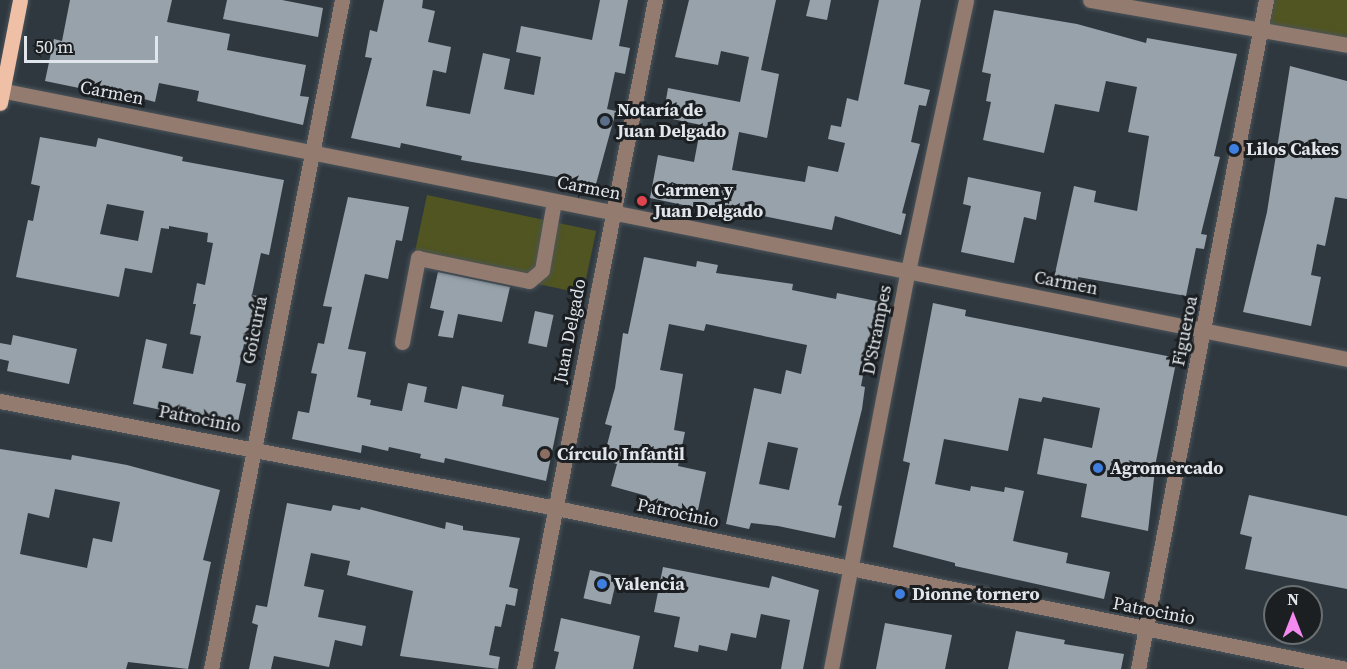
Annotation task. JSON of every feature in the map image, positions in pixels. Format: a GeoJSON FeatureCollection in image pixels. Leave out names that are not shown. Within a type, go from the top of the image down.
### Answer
{"type":"FeatureCollection","features":[{"type":"Feature","properties":{"kind":"main road"},"geometry":{"type":"LineString","coordinates":[[1,95],[20,0]]}},
{"type":"Feature","properties":{"kind":"street","name":"Goicuría"},"geometry":{"type":"LineString","coordinates":[[211,669],[309,152],[342,0]]}},
{"type":"Feature","properties":{"kind":"street","name":"Juan Delgado"},"geometry":{"type":"LineString","coordinates":[[524,669],[655,0]]}},
{"type":"Feature","properties":{"kind":"street","name":"D'Strampes"},"geometry":{"type":"LineString","coordinates":[[831,669],[909,271],[966,0]]}},
{"type":"Feature","properties":{"kind":"street"},"geometry":{"type":"LineString","coordinates":[[1090,0],[1347,45]]}},
{"type":"Feature","properties":{"kind":"street","name":"Figueroa"},"geometry":{"type":"LineString","coordinates":[[1138,669],[1144,629],[1205,331],[1266,0]]}},
{"type":"Feature","properties":{"kind":"street","name":"Carmen"},"geometry":{"type":"LineString","coordinates":[[1,95],[309,152],[1347,359]]}},
{"type":"Feature","properties":{"kind":"street"},"geometry":{"type":"LineString","coordinates":[[402,342],[418,258],[529,281],[542,270],[554,201]]}},
{"type":"Feature","properties":{"kind":"street","name":"Patrocinio"},"geometry":{"type":"LineString","coordinates":[[0,401],[556,508],[1346,669]]}},
{"type":"Feature","properties":{"kind":"green space"},"geometry":{"type":"Polygon","coordinates":[[[1266,0],[1347,0],[1347,45],[1260,28],[1266,0]]]}},
{"type":"Feature","properties":{"kind":"green space"},"geometry":{"type":"Polygon","coordinates":[[[427,195],[596,231],[583,294],[414,258],[427,195]]]}},
{"type":"Feature","properties":{"kind":"building"},"geometry":{"type":"Polygon","coordinates":[[[70,0],[172,0],[167,22],[230,34],[227,50],[306,65],[300,96],[309,97],[303,125],[197,101],[199,91],[159,83],[155,102],[85,83],[84,89],[45,81],[54,39],[62,41],[70,0]]]}},
{"type":"Feature","properties":{"kind":"building"},"geometry":{"type":"Polygon","coordinates":[[[227,0],[282,0],[323,8],[318,37],[223,19],[227,0]]]}},
{"type":"Feature","properties":{"kind":"building"},"geometry":{"type":"Polygon","coordinates":[[[384,0],[423,0],[422,8],[435,11],[428,42],[451,47],[446,73],[433,70],[426,106],[470,114],[483,53],[510,59],[504,89],[534,95],[541,57],[516,52],[521,26],[592,40],[600,0],[628,0],[619,46],[630,48],[625,74],[615,72],[607,109],[616,111],[596,184],[461,160],[462,156],[401,143],[400,148],[351,138],[372,58],[365,57],[370,30],[377,32],[384,0]]]}},
{"type":"Feature","properties":{"kind":"building"},"geometry":{"type":"Polygon","coordinates":[[[689,0],[776,0],[761,70],[779,74],[767,138],[739,132],[732,170],[805,182],[808,166],[838,172],[845,143],[828,139],[831,125],[841,127],[847,98],[858,101],[879,0],[921,0],[904,84],[930,90],[926,106],[919,105],[911,142],[920,144],[902,213],[906,214],[901,235],[835,216],[832,230],[694,202],[693,207],[650,198],[658,155],[694,162],[701,125],[663,117],[668,88],[740,102],[749,57],[721,51],[718,65],[675,57],[689,0]]]}},
{"type":"Feature","properties":{"kind":"building"},"geometry":{"type":"Polygon","coordinates":[[[810,0],[831,0],[827,20],[806,16],[810,0]]]}},
{"type":"Feature","properties":{"kind":"building"},"geometry":{"type":"Polygon","coordinates":[[[994,10],[1077,24],[1146,43],[1147,38],[1237,54],[1214,156],[1220,157],[1201,234],[1207,235],[1204,249],[1196,248],[1186,296],[1078,277],[1077,283],[1054,278],[1074,186],[1096,191],[1094,202],[1137,211],[1149,136],[1128,132],[1137,87],[1106,81],[1099,112],[1055,104],[1044,153],[983,140],[991,102],[986,101],[991,74],[982,72],[994,10]]]}},
{"type":"Feature","properties":{"kind":"building"},"geometry":{"type":"Polygon","coordinates":[[[1290,66],[1347,81],[1347,199],[1335,197],[1325,246],[1317,244],[1311,275],[1321,277],[1311,326],[1243,312],[1267,212],[1290,66]]]}},
{"type":"Feature","properties":{"kind":"building"},"geometry":{"type":"Polygon","coordinates":[[[40,137],[96,147],[98,138],[183,157],[182,161],[284,180],[269,255],[261,253],[252,295],[263,297],[251,346],[244,344],[236,382],[246,384],[237,426],[133,404],[146,339],[167,344],[162,368],[193,374],[201,336],[190,334],[196,304],[193,304],[197,283],[205,285],[213,243],[207,242],[208,233],[169,226],[169,229],[161,228],[152,273],[125,268],[119,297],[16,277],[28,220],[33,221],[40,186],[31,184],[40,137]],[[107,204],[100,234],[138,241],[144,211],[107,204]]]}},
{"type":"Feature","properties":{"kind":"building"},"geometry":{"type":"Polygon","coordinates":[[[968,177],[1041,192],[1036,220],[1024,217],[1014,263],[961,252],[971,206],[963,204],[968,177]]]}},
{"type":"Feature","properties":{"kind":"building"},"geometry":{"type":"Polygon","coordinates":[[[348,197],[409,207],[402,241],[396,240],[388,279],[365,274],[348,349],[366,352],[357,397],[371,400],[370,405],[402,411],[408,383],[427,387],[424,402],[457,409],[462,386],[504,395],[502,406],[559,418],[546,481],[445,458],[444,463],[420,458],[421,454],[389,447],[388,451],[362,445],[361,453],[292,439],[298,411],[309,413],[317,374],[311,373],[318,343],[324,344],[332,307],[323,306],[348,197]]]}},
{"type":"Feature","properties":{"kind":"building"},"geometry":{"type":"Polygon","coordinates":[[[644,257],[696,267],[697,261],[718,265],[716,273],[793,284],[792,290],[836,299],[837,293],[881,302],[872,356],[867,355],[861,386],[865,387],[862,409],[838,505],[842,506],[835,538],[778,526],[751,523],[749,529],[726,524],[754,388],[781,394],[786,370],[801,374],[807,345],[706,324],[704,331],[669,324],[660,370],[683,374],[674,430],[685,432],[678,466],[706,472],[698,510],[645,505],[647,496],[611,486],[617,464],[603,460],[612,426],[605,424],[615,388],[623,333],[628,334],[644,257]],[[768,442],[759,484],[789,490],[798,448],[768,442]]]}},
{"type":"Feature","properties":{"kind":"building"},"geometry":{"type":"Polygon","coordinates":[[[438,272],[510,287],[502,322],[458,314],[453,338],[438,336],[444,311],[430,308],[438,272]]]}},
{"type":"Feature","properties":{"kind":"building"},"geometry":{"type":"Polygon","coordinates":[[[933,303],[966,310],[965,316],[1177,358],[1156,461],[1148,531],[1081,517],[1087,484],[1037,474],[1044,438],[1092,448],[1100,408],[1043,397],[1041,402],[1019,398],[1008,451],[944,439],[935,484],[970,491],[971,486],[1004,492],[1005,487],[1024,491],[1013,541],[1068,553],[1066,563],[1110,572],[1104,599],[955,566],[955,563],[893,547],[910,463],[903,461],[933,303]]]}},
{"type":"Feature","properties":{"kind":"building"},"geometry":{"type":"Polygon","coordinates":[[[535,311],[554,315],[547,347],[528,343],[535,311]]]}},
{"type":"Feature","properties":{"kind":"building"},"geometry":{"type":"Polygon","coordinates":[[[13,335],[77,349],[69,384],[7,371],[9,361],[0,359],[0,343],[11,345],[13,335]]]}},
{"type":"Feature","properties":{"kind":"building"},"geometry":{"type":"Polygon","coordinates":[[[0,449],[71,460],[72,455],[127,465],[220,490],[203,560],[211,562],[188,669],[128,662],[126,669],[0,669],[0,449]],[[55,489],[49,518],[28,513],[20,554],[87,568],[93,538],[112,542],[120,502],[55,489]]]}},
{"type":"Feature","properties":{"kind":"building"},"geometry":{"type":"Polygon","coordinates":[[[1249,495],[1347,516],[1347,589],[1245,569],[1252,537],[1240,534],[1249,495]]]}},
{"type":"Feature","properties":{"kind":"building"},"geometry":{"type":"Polygon","coordinates":[[[287,503],[331,511],[333,505],[360,510],[361,507],[445,529],[446,522],[463,526],[463,530],[520,538],[509,587],[518,589],[515,606],[506,604],[501,627],[495,626],[489,655],[500,657],[498,669],[400,656],[413,591],[347,575],[350,561],[311,553],[304,586],[324,590],[318,617],[366,626],[362,646],[335,640],[329,667],[274,656],[271,669],[249,669],[258,625],[252,623],[256,605],[267,607],[287,503]]]}},
{"type":"Feature","properties":{"kind":"building"},"geometry":{"type":"Polygon","coordinates":[[[663,567],[769,588],[772,576],[819,590],[803,669],[781,669],[790,620],[761,614],[756,638],[731,633],[727,651],[699,645],[698,652],[674,647],[680,617],[654,612],[663,567]]]}},
{"type":"Feature","properties":{"kind":"building"},"geometry":{"type":"Polygon","coordinates":[[[590,570],[617,576],[611,605],[583,598],[590,570]]]}},
{"type":"Feature","properties":{"kind":"building"},"geometry":{"type":"Polygon","coordinates":[[[561,618],[640,636],[633,669],[555,669],[559,652],[554,651],[561,618]]]}},
{"type":"Feature","properties":{"kind":"building"},"geometry":{"type":"Polygon","coordinates":[[[885,623],[952,635],[945,669],[876,669],[885,623]]]}},
{"type":"Feature","properties":{"kind":"building"},"geometry":{"type":"Polygon","coordinates":[[[1016,631],[1065,640],[1064,644],[1124,654],[1121,669],[1008,669],[1016,631]]]}},
{"type":"Feature","properties":{"kind":"place","name":"Notaría de Juan Delgado"},"geometry":{"type":"Point","coordinates":[605,121]}},
{"type":"Feature","properties":{"kind":"place","name":"Lilos Cakes"},"geometry":{"type":"Point","coordinates":[1234,149]}},
{"type":"Feature","properties":{"kind":"place","name":"Carmen y Juan Delgado"},"geometry":{"type":"Point","coordinates":[642,201]}},
{"type":"Feature","properties":{"kind":"place","name":"Círculo Infantil"},"geometry":{"type":"Point","coordinates":[545,454]}},
{"type":"Feature","properties":{"kind":"place","name":"Agromercado"},"geometry":{"type":"Point","coordinates":[1098,468]}},
{"type":"Feature","properties":{"kind":"place","name":"Valencia"},"geometry":{"type":"Point","coordinates":[602,584]}},
{"type":"Feature","properties":{"kind":"place","name":"Dionne tornero"},"geometry":{"type":"Point","coordinates":[900,594]}}]}
